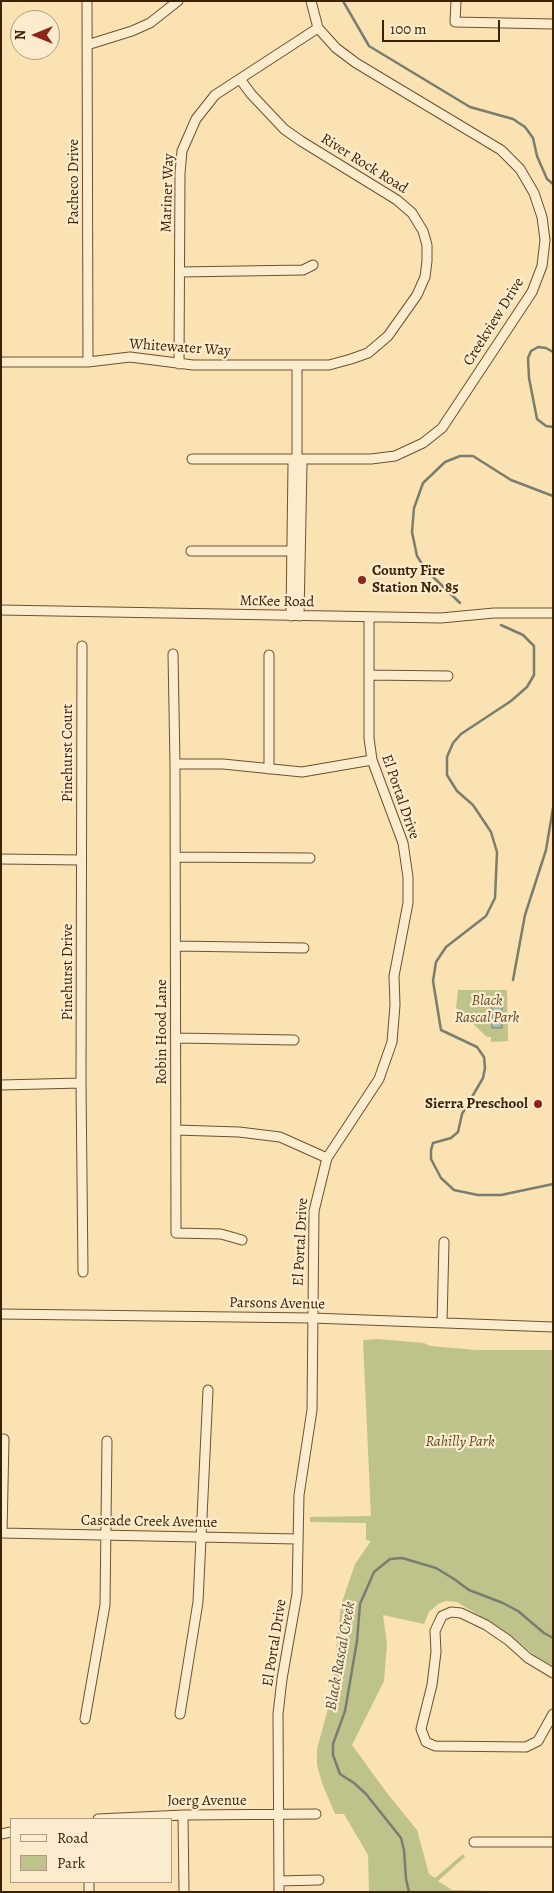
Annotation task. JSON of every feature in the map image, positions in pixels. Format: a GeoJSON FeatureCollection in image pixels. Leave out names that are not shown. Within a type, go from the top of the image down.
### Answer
{"type":"FeatureCollection","features":[{"type":"Feature","properties":{"kind":"street","name":"Pacheco Drive"},"geometry":{"type":"LineString","coordinates":[[87,1],[88,362]]}},
{"type":"Feature","properties":{"kind":"street"},"geometry":{"type":"LineString","coordinates":[[87,45],[132,31],[150,23],[178,1]]}},
{"type":"Feature","properties":{"kind":"street","name":"Creekview Drive"},"geometry":{"type":"LineString","coordinates":[[192,459],[371,459],[395,456],[423,443],[442,428],[532,292],[542,266],[546,240],[542,216],[534,193],[520,170],[501,150],[356,63],[336,48],[318,28],[311,1]]}},
{"type":"Feature","properties":{"kind":"street"},"geometry":{"type":"LineString","coordinates":[[456,1],[455,22],[553,24]]}},
{"type":"Feature","properties":{"kind":"street","name":"Mariner Way"},"geometry":{"type":"LineString","coordinates":[[179,364],[182,151],[196,119],[215,95],[318,28]]}},
{"type":"Feature","properties":{"kind":"street","name":"River Rock Road"},"geometry":{"type":"LineString","coordinates":[[240,78],[251,94],[284,129],[397,200],[412,213],[423,231],[427,245],[425,276],[417,295],[388,336],[368,353],[351,359],[329,364],[297,366]]}},
{"type":"Feature","properties":{"kind":"street"},"geometry":{"type":"LineString","coordinates":[[180,272],[303,270],[313,265]]}},
{"type":"Feature","properties":{"kind":"street","name":"Whitewater Way"},"geometry":{"type":"LineString","coordinates":[[1,362],[88,362],[130,357],[179,364],[297,366]]}},
{"type":"Feature","properties":{"kind":"street"},"geometry":{"type":"LineString","coordinates":[[295,616],[296,551],[293,464],[297,458],[297,366]]}},
{"type":"Feature","properties":{"kind":"street"},"geometry":{"type":"LineString","coordinates":[[192,551],[296,551]]}},
{"type":"Feature","properties":{"kind":"street","name":"McKee Road"},"geometry":{"type":"LineString","coordinates":[[1,610],[441,618],[494,614],[553,613]]}},
{"type":"Feature","properties":{"kind":"street","name":"El Portal Drive"},"geometry":{"type":"LineString","coordinates":[[279,1892],[278,1714],[282,1679],[297,1594],[297,1539],[301,1471],[312,1410],[314,1211],[327,1158],[379,1079],[392,1042],[395,1005],[394,976],[408,903],[408,877],[403,843],[372,760],[368,726],[369,617]]}},
{"type":"Feature","properties":{"kind":"street","name":"Pinehurst Court"},"geometry":{"type":"LineString","coordinates":[[81,860],[82,646]]}},
{"type":"Feature","properties":{"kind":"street","name":"Robin Hood Lane"},"geometry":{"type":"LineString","coordinates":[[173,654],[176,857],[176,1233],[221,1234],[242,1240]]}},
{"type":"Feature","properties":{"kind":"street"},"geometry":{"type":"LineString","coordinates":[[269,769],[270,655]]}},
{"type":"Feature","properties":{"kind":"street"},"geometry":{"type":"LineString","coordinates":[[369,675],[448,676]]}},
{"type":"Feature","properties":{"kind":"street"},"geometry":{"type":"LineString","coordinates":[[175,764],[222,764],[302,772],[372,760]]}},
{"type":"Feature","properties":{"kind":"street"},"geometry":{"type":"LineString","coordinates":[[176,857],[310,858]]}},
{"type":"Feature","properties":{"kind":"street"},"geometry":{"type":"LineString","coordinates":[[1,859],[81,860]]}},
{"type":"Feature","properties":{"kind":"street","name":"Pinehurst Drive"},"geometry":{"type":"LineString","coordinates":[[81,860],[83,1272]]}},
{"type":"Feature","properties":{"kind":"street"},"geometry":{"type":"LineString","coordinates":[[176,946],[304,948]]}},
{"type":"Feature","properties":{"kind":"street"},"geometry":{"type":"LineString","coordinates":[[176,1038],[294,1040]]}},
{"type":"Feature","properties":{"kind":"street"},"geometry":{"type":"LineString","coordinates":[[1,1085],[81,1083]]}},
{"type":"Feature","properties":{"kind":"street"},"geometry":{"type":"LineString","coordinates":[[176,1130],[239,1132],[280,1136],[327,1158]]}},
{"type":"Feature","properties":{"kind":"street"},"geometry":{"type":"LineString","coordinates":[[442,1324],[444,1242]]}},
{"type":"Feature","properties":{"kind":"street","name":"Parsons Avenue"},"geometry":{"type":"LineString","coordinates":[[1,1314],[312,1318],[553,1327]]}},
{"type":"Feature","properties":{"kind":"street"},"geometry":{"type":"LineString","coordinates":[[180,1714],[198,1602],[208,1390]]}},
{"type":"Feature","properties":{"kind":"street"},"geometry":{"type":"LineString","coordinates":[[2,1533],[4,1439]]}},
{"type":"Feature","properties":{"kind":"street"},"geometry":{"type":"LineString","coordinates":[[85,1719],[105,1606],[107,1440]]}},
{"type":"Feature","properties":{"kind":"street","name":"Cascade Creek Avenue"},"geometry":{"type":"LineString","coordinates":[[2,1533],[297,1539]]}},
{"type":"Feature","properties":{"kind":"street"},"geometry":{"type":"LineString","coordinates":[[553,1673],[528,1658],[500,1634],[461,1612],[451,1612],[442,1616],[435,1631],[436,1652],[432,1685],[421,1729],[426,1742],[435,1746],[526,1747],[538,1741],[553,1714]]}},
{"type":"Feature","properties":{"kind":"street","name":"Joerg Avenue"},"geometry":{"type":"LineString","coordinates":[[119,1818],[183,1815],[316,1814]]}},
{"type":"Feature","properties":{"kind":"street"},"geometry":{"type":"LineString","coordinates":[[183,1815],[184,1892]]}},
{"type":"Feature","properties":{"kind":"street"},"geometry":{"type":"LineString","coordinates":[[474,1842],[553,1842]]}},
{"type":"Feature","properties":{"kind":"street"},"geometry":{"type":"LineString","coordinates":[[279,1880],[319,1880]]}},
{"type":"Feature","properties":{"kind":"green space","name":"Black Rascal Park"},"geometry":{"type":"Polygon","coordinates":[[[458,990],[507,990],[508,1041],[491,1042],[491,1037],[487,1037],[456,1008],[458,990]]]}},
{"type":"Feature","properties":{"kind":"green space","name":"Rahilly Park"},"geometry":{"type":"Polygon","coordinates":[[[378,1339],[477,1350],[553,1350],[553,1667],[538,1658],[510,1635],[457,1602],[446,1601],[438,1604],[429,1612],[424,1624],[383,1615],[387,1644],[384,1681],[352,1745],[417,1830],[429,1874],[435,1878],[463,1854],[465,1857],[438,1881],[452,1890],[543,1892],[369,1892],[368,1855],[344,1814],[335,1814],[322,1783],[317,1765],[317,1749],[331,1697],[341,1605],[355,1564],[371,1541],[366,1540],[366,1523],[310,1522],[310,1517],[371,1516],[363,1340],[378,1339]]]}},
{"type":"Feature","properties":{"kind":"water"},"geometry":{"type":"Polygon","coordinates":[[[492,1003],[502,1003],[502,1028],[492,1028],[492,1003]]]}},
{"type":"Feature","properties":{"kind":"waterway","name":"Black Rascal Creek"},"geometry":{"type":"LineString","coordinates":[[343,1],[369,46],[470,107],[513,119],[525,127],[533,138],[537,156],[547,179],[553,184]]}},
{"type":"Feature","properties":{"kind":"waterway","name":"Black Rascal Creek"},"geometry":{"type":"LineString","coordinates":[[553,352],[546,348],[538,347],[531,351],[528,358],[529,378],[537,419],[546,426],[553,427]]}},
{"type":"Feature","properties":{"kind":"waterway","name":"Black Rascal Creek"},"geometry":{"type":"LineString","coordinates":[[460,603],[426,570],[417,556],[412,532],[414,508],[423,483],[445,462],[460,456],[473,456],[511,480],[553,496]]}},
{"type":"Feature","properties":{"kind":"waterway","name":"Black Rascal Creek"},"geometry":{"type":"LineString","coordinates":[[501,625],[523,635],[534,646],[534,675],[527,687],[511,701],[461,734],[453,743],[447,757],[447,775],[457,791],[473,805],[491,832],[497,852],[495,898],[486,916],[446,947],[436,962],[433,981],[441,1030],[477,1047],[484,1057],[485,1068],[483,1078],[462,1114],[458,1132],[451,1138],[433,1143],[431,1159],[441,1178],[454,1190],[478,1195],[501,1195],[553,1184]]}},
{"type":"Feature","properties":{"kind":"waterway"},"geometry":{"type":"LineString","coordinates":[[513,980],[525,915],[546,850],[553,808]]}},
{"type":"Feature","properties":{"kind":"waterway","name":"Black Rascal Creek"},"geometry":{"type":"LineString","coordinates":[[409,1892],[401,1838],[366,1794],[340,1774],[333,1755],[333,1744],[345,1711],[357,1641],[360,1604],[374,1572],[390,1559],[402,1558],[436,1568],[469,1590],[518,1611],[544,1633],[553,1638]]}},
{"type":"Feature","properties":{"kind":"place","name":"County Fire Station No. 85"},"geometry":{"type":"Point","coordinates":[362,580]}},
{"type":"Feature","properties":{"kind":"place","name":"Sierra Preschool"},"geometry":{"type":"Point","coordinates":[538,1104]}}]}
